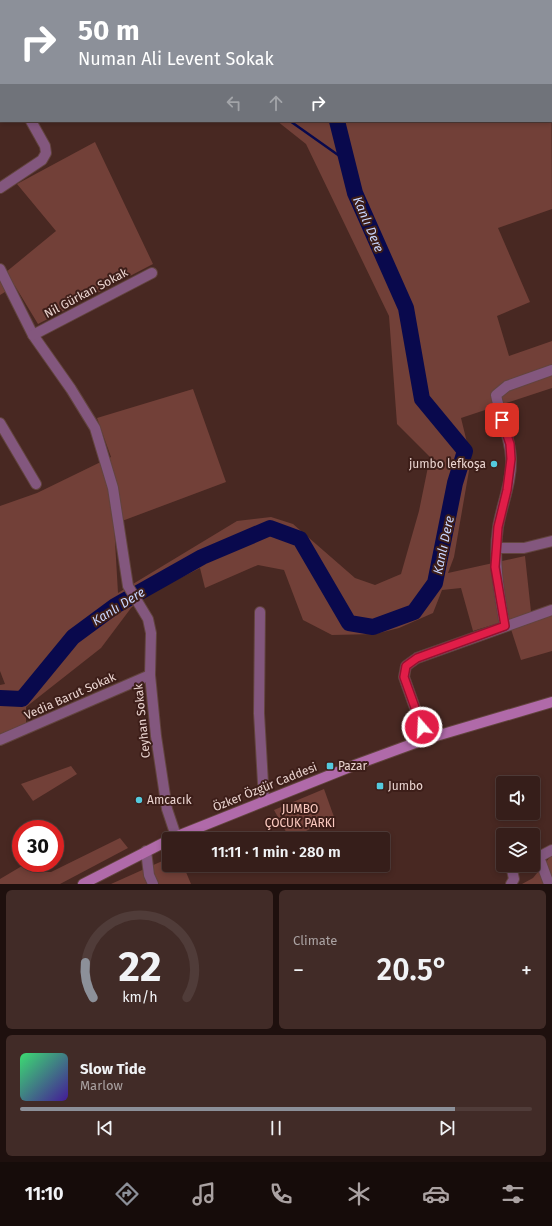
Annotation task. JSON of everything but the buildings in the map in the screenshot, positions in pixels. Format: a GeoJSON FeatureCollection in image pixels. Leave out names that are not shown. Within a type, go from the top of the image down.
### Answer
{"type":"FeatureCollection","features":[{"type":"Feature","properties":{"kind":"main road","name":"Özker Özgür Caddesi"},"geometry":{"type":"LineString","coordinates":[[187,832],[355,764],[426,739],[552,702]]}},
{"type":"Feature","properties":{"kind":"main road","name":"Özker Özgür Caddesi"},"geometry":{"type":"LineString","coordinates":[[83,884],[162,843]]}},
{"type":"Feature","properties":{"kind":"street"},"geometry":{"type":"LineString","coordinates":[[0,188],[42,160],[46,153],[45,146],[32,122]]}},
{"type":"Feature","properties":{"kind":"street"},"geometry":{"type":"LineString","coordinates":[[0,270],[33,335]]}},
{"type":"Feature","properties":{"kind":"street","name":"Nil Gürkan Sokak"},"geometry":{"type":"LineString","coordinates":[[33,335],[152,273]]}},
{"type":"Feature","properties":{"kind":"street","name":"Ceyhan Sokak"},"geometry":{"type":"LineString","coordinates":[[33,335],[71,389],[95,428],[113,488],[128,586],[148,619],[151,633],[150,675],[156,736],[171,832]]}},
{"type":"Feature","properties":{"kind":"street"},"geometry":{"type":"LineString","coordinates":[[505,626],[495,567],[498,527],[507,490],[511,459],[510,444],[496,395],[507,386],[552,370]]}},
{"type":"Feature","properties":{"kind":"street"},"geometry":{"type":"LineString","coordinates":[[0,423],[36,484]]}},
{"type":"Feature","properties":{"kind":"street"},"geometry":{"type":"LineString","coordinates":[[497,548],[524,548],[552,541]]}},
{"type":"Feature","properties":{"kind":"street"},"geometry":{"type":"LineString","coordinates":[[426,739],[404,677],[406,666],[417,658],[552,610]]}},
{"type":"Feature","properties":{"kind":"street"},"geometry":{"type":"LineString","coordinates":[[260,612],[259,713],[264,801]]}},
{"type":"Feature","properties":{"kind":"street","name":"Vedia Barut Sokak"},"geometry":{"type":"LineString","coordinates":[[0,740],[150,675]]}},
{"type":"Feature","properties":{"kind":"street"},"geometry":{"type":"LineString","coordinates":[[540,856],[552,850]]}},
{"type":"Feature","properties":{"kind":"street"},"geometry":{"type":"LineString","coordinates":[[146,851],[149,876],[153,884]]}},
{"type":"Feature","properties":{"kind":"street"},"geometry":{"type":"LineString","coordinates":[[540,866],[549,884]]}},
{"type":"Feature","properties":{"kind":"street"},"geometry":{"type":"LineString","coordinates":[[510,884],[514,879],[512,872]]}},
{"type":"Feature","properties":{"kind":"green space"},"geometry":{"type":"Polygon","coordinates":[[[278,122],[551,122],[552,209],[498,228],[530,302],[497,316],[509,356],[552,341],[552,388],[461,418],[471,459],[454,557],[448,573],[525,556],[532,621],[552,613],[552,651],[521,660],[508,620],[473,631],[461,588],[442,590],[433,613],[399,628],[375,634],[332,635],[303,620],[284,570],[258,565],[205,588],[200,568],[145,596],[131,608],[101,648],[26,707],[26,724],[0,734],[0,685],[5,684],[0,671],[0,506],[37,493],[111,457],[97,418],[193,389],[226,482],[114,524],[118,593],[237,521],[271,517],[293,524],[355,578],[375,585],[401,574],[419,511],[430,457],[397,424],[389,316],[306,144],[278,122]]]}},
{"type":"Feature","properties":{"kind":"green space"},"geometry":{"type":"Polygon","coordinates":[[[95,142],[153,264],[38,324],[15,286],[0,295],[0,277],[56,231],[17,184],[95,142]]]}},
{"type":"Feature","properties":{"kind":"green space"},"geometry":{"type":"Polygon","coordinates":[[[71,766],[77,774],[33,801],[21,784],[71,766]]]}},
{"type":"Feature","properties":{"kind":"green space","name":"JUMBO ÇOCUK PARKI"},"geometry":{"type":"Polygon","coordinates":[[[324,789],[334,817],[304,832],[286,832],[274,810],[324,789]]]}},
{"type":"Feature","properties":{"kind":"green space"},"geometry":{"type":"Polygon","coordinates":[[[120,838],[128,848],[60,884],[0,884],[0,879],[12,872],[64,872],[64,866],[120,838]]]}},
{"type":"Feature","properties":{"kind":"green space"},"geometry":{"type":"Polygon","coordinates":[[[550,857],[552,857],[552,884],[522,884],[533,878],[538,872],[540,872],[540,869],[550,857]]]}},
{"type":"Feature","properties":{"kind":"green space"},"geometry":{"type":"Polygon","coordinates":[[[162,861],[162,872],[186,872],[191,884],[111,884],[162,861]]]}},
{"type":"Feature","properties":{"kind":"waterway"},"geometry":{"type":"LineString","coordinates":[[291,122],[348,162]]}},
{"type":"Feature","properties":{"kind":"waterway","name":"Kanlı Dere"},"geometry":{"type":"LineString","coordinates":[[0,698],[22,699],[73,637],[115,606],[202,557],[270,528],[300,539],[349,623],[373,627],[414,612],[435,583],[455,483],[465,451],[422,399],[406,308],[355,193],[337,122]]}},
{"type":"Feature","properties":{"kind":"place","name":"jumbo lefkoşa"},"geometry":{"type":"Point","coordinates":[494,464]}},
{"type":"Feature","properties":{"kind":"place","name":"Pazar"},"geometry":{"type":"Point","coordinates":[330,766]}},
{"type":"Feature","properties":{"kind":"place","name":"Jumbo"},"geometry":{"type":"Point","coordinates":[380,786]}},
{"type":"Feature","properties":{"kind":"place","name":"Amcacık"},"geometry":{"type":"Point","coordinates":[139,800]}},
{"type":"Feature","properties":{"kind":"route"},"geometry":{"type":"LineString","coordinates":[[422,727],[404,677],[406,666],[417,658],[505,626],[495,567],[498,527],[507,490],[511,459],[510,444],[502,420]]}}]}
